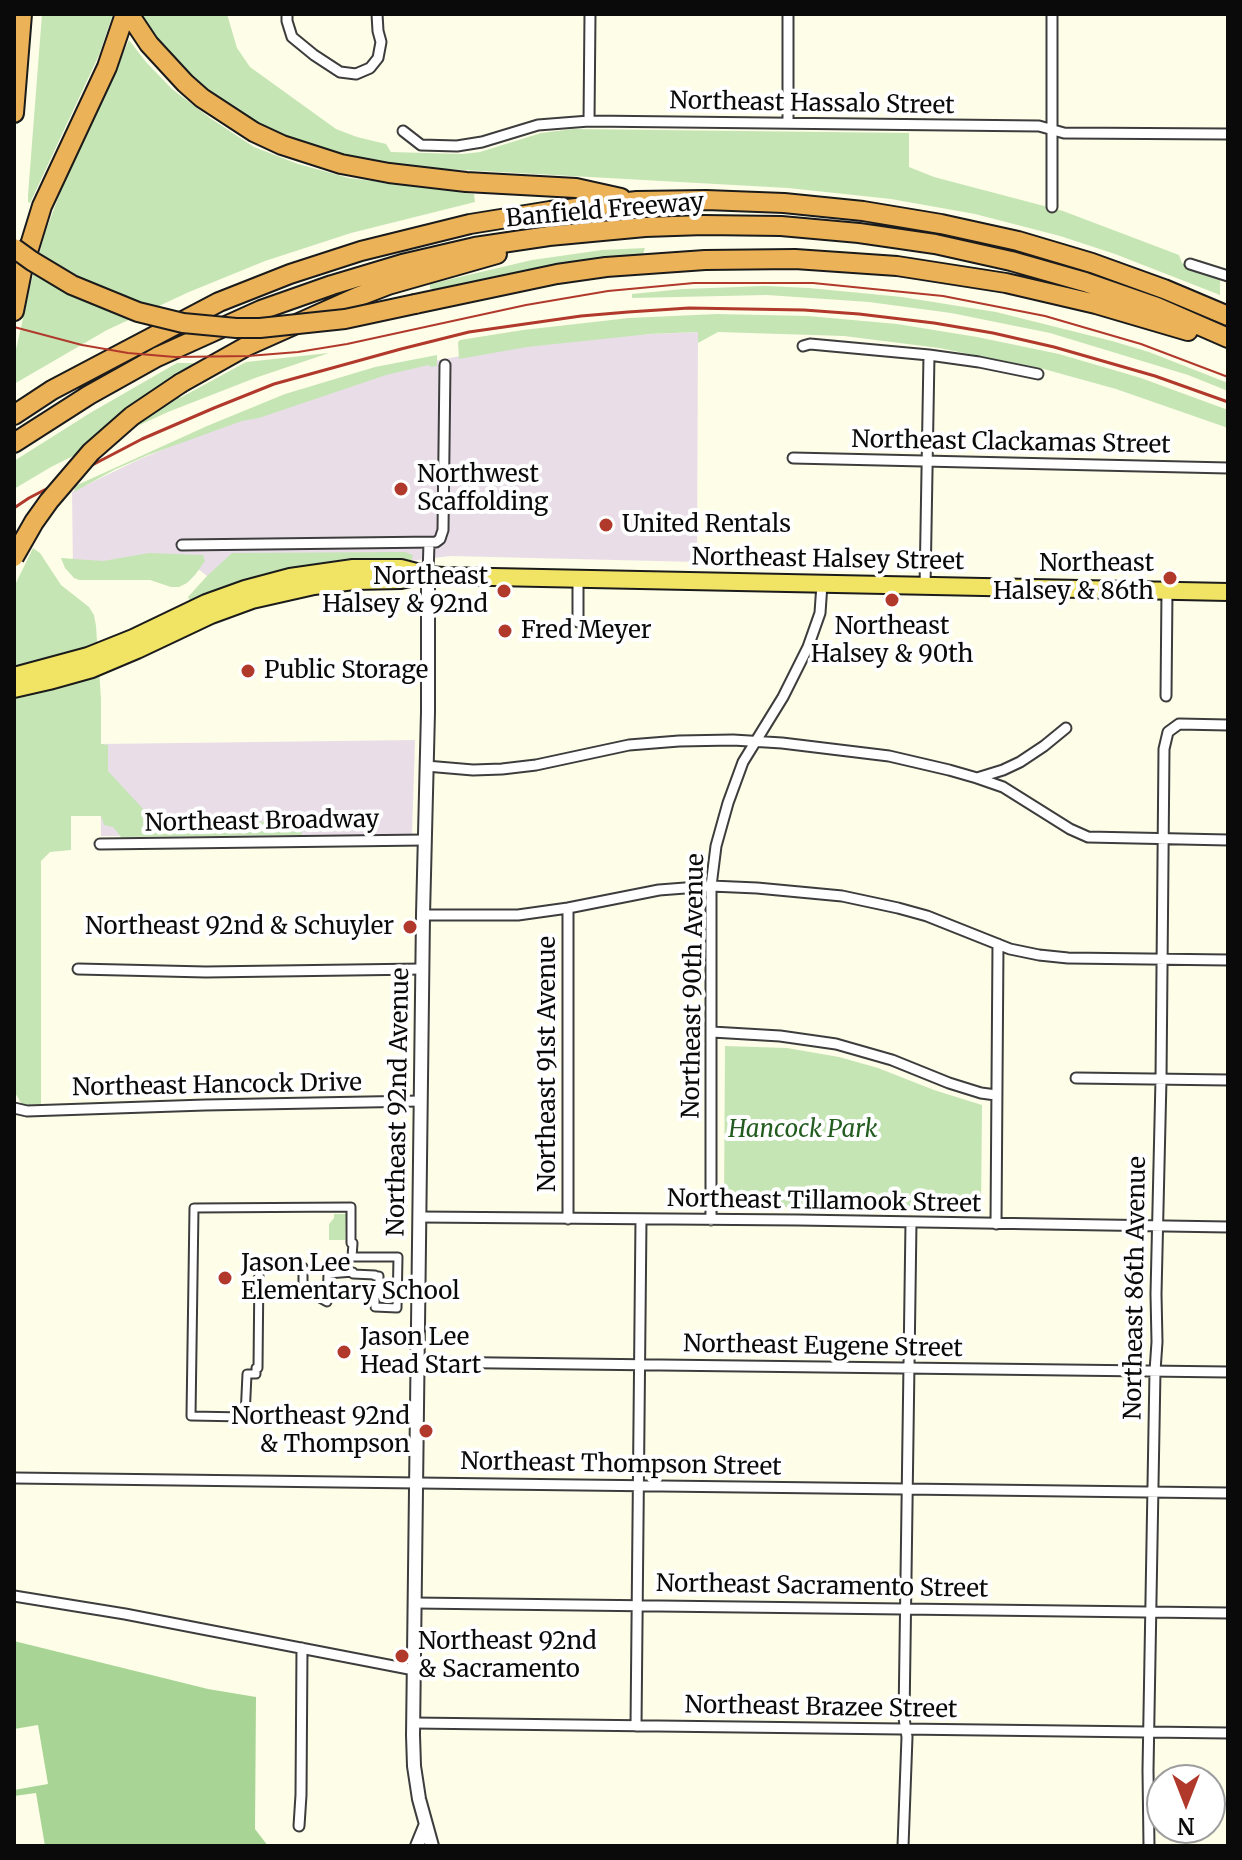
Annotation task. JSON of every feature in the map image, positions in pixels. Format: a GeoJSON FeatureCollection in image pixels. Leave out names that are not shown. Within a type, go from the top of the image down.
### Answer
{"type":"FeatureCollection","features":[{"type":"Feature","properties":{"kind":"highway"},"geometry":{"type":"LineString","coordinates":[[14,113],[22,14]]}},
{"type":"Feature","properties":{"kind":"highway"},"geometry":{"type":"LineString","coordinates":[[14,311],[22,271],[42,206],[107,67],[127,14]]}},
{"type":"Feature","properties":{"kind":"highway"},"geometry":{"type":"LineString","coordinates":[[127,14],[149,44],[202,98],[242,125],[282,145],[341,164],[376,171],[466,182],[576,188],[637,201]]}},
{"type":"Feature","properties":{"kind":"highway","name":"Banfield Freeway"},"geometry":{"type":"LineString","coordinates":[[14,415],[52,390],[219,302],[325,261],[470,224],[637,201],[784,203],[863,211],[941,224],[1018,241],[1092,263],[1228,316]]}},
{"type":"Feature","properties":{"kind":"highway","name":"Banfield Freeway"},"geometry":{"type":"LineString","coordinates":[[14,443],[124,375],[191,340],[261,310],[332,285],[475,247],[645,227],[704,225],[821,229],[898,238],[973,252],[1085,282],[1157,307],[1228,340]]}},
{"type":"Feature","properties":{"kind":"highway"},"geometry":{"type":"LineString","coordinates":[[14,557],[49,501],[91,452],[132,416],[181,383],[247,346],[357,297],[549,236]]}},
{"type":"Feature","properties":{"kind":"highway"},"geometry":{"type":"LineString","coordinates":[[14,248],[72,285],[138,312],[183,323],[236,328],[345,319],[557,274],[606,267],[705,260],[795,259],[897,266],[1006,283],[1228,340]]}},
{"type":"Feature","properties":{"kind":"highway"},"geometry":{"type":"LineString","coordinates":[[14,398],[52,390]]}},
{"type":"Feature","properties":{"kind":"main road","name":"Northeast Halsey Street"},"geometry":{"type":"LineString","coordinates":[[14,676],[108,648],[290,577],[332,570],[379,567],[401,568],[428,575],[1228,592]]}},
{"type":"Feature","properties":{"kind":"main road","name":"Northeast Halsey Street"},"geometry":{"type":"LineString","coordinates":[[14,689],[92,669],[190,624],[226,602]]}},
{"type":"Feature","properties":{"kind":"street"},"geometry":{"type":"LineString","coordinates":[[287,14],[292,37],[340,72],[356,74],[370,68],[378,58],[381,42],[377,14]]}},
{"type":"Feature","properties":{"kind":"street"},"geometry":{"type":"LineString","coordinates":[[589,121],[590,14]]}},
{"type":"Feature","properties":{"kind":"street"},"geometry":{"type":"LineString","coordinates":[[788,14],[788,123]]}},
{"type":"Feature","properties":{"kind":"street"},"geometry":{"type":"LineString","coordinates":[[1052,14],[1052,207]]}},
{"type":"Feature","properties":{"kind":"street","name":"Northeast Hassalo Street"},"geometry":{"type":"LineString","coordinates":[[403,131],[421,145],[457,146],[482,142],[538,125],[589,121],[1039,126],[1064,133],[1228,134]]}},
{"type":"Feature","properties":{"kind":"street"},"geometry":{"type":"LineString","coordinates":[[1190,264],[1228,276]]}},
{"type":"Feature","properties":{"kind":"street"},"geometry":{"type":"LineString","coordinates":[[803,346],[810,344],[929,355],[1038,374]]}},
{"type":"Feature","properties":{"kind":"street"},"geometry":{"type":"LineString","coordinates":[[925,587],[929,355]]}},
{"type":"Feature","properties":{"kind":"street","name":"Northeast 92nd Avenue"},"geometry":{"type":"LineString","coordinates":[[432,1846],[419,1799],[413,1723],[422,969],[429,697],[428,575],[429,543],[440,539],[443,530],[445,365]]}},
{"type":"Feature","properties":{"kind":"street","name":"Northeast Clackamas Street"},"geometry":{"type":"LineString","coordinates":[[793,458],[1228,468]]}},
{"type":"Feature","properties":{"kind":"street"},"geometry":{"type":"LineString","coordinates":[[182,545],[429,543]]}},
{"type":"Feature","properties":{"kind":"street"},"geometry":{"type":"LineString","coordinates":[[578,578],[578,622]]}},
{"type":"Feature","properties":{"kind":"street","name":"Northeast 90th Avenue"},"geometry":{"type":"LineString","coordinates":[[711,1220],[713,865],[721,824],[743,762],[783,697],[808,647],[820,613],[822,584]]}},
{"type":"Feature","properties":{"kind":"street"},"geometry":{"type":"LineString","coordinates":[[1166,696],[1167,591]]}},
{"type":"Feature","properties":{"kind":"street","name":"Northeast 86th Avenue"},"geometry":{"type":"LineString","coordinates":[[1149,1846],[1164,749],[1168,732],[1179,724],[1228,725]]}},
{"type":"Feature","properties":{"kind":"street"},"geometry":{"type":"LineString","coordinates":[[977,778],[1020,762],[1066,728]]}},
{"type":"Feature","properties":{"kind":"street"},"geometry":{"type":"LineString","coordinates":[[426,766],[502,769],[548,763],[611,748],[704,740],[836,748],[889,756],[1003,787],[1088,837],[1228,840]]}},
{"type":"Feature","properties":{"kind":"street","name":"Northeast Broadway"},"geometry":{"type":"LineString","coordinates":[[100,844],[425,840]]}},
{"type":"Feature","properties":{"kind":"street"},"geometry":{"type":"LineString","coordinates":[[423,915],[506,916],[568,908],[636,893],[711,886],[785,890],[870,901],[927,916],[1010,949],[1039,955],[1228,960]]}},
{"type":"Feature","properties":{"kind":"street","name":"Northeast 91st Avenue"},"geometry":{"type":"LineString","coordinates":[[568,908],[568,1219]]}},
{"type":"Feature","properties":{"kind":"street"},"geometry":{"type":"LineString","coordinates":[[996,1224],[998,944]]}},
{"type":"Feature","properties":{"kind":"street"},"geometry":{"type":"LineString","coordinates":[[78,969],[206,972],[422,969]]}},
{"type":"Feature","properties":{"kind":"street"},"geometry":{"type":"LineString","coordinates":[[712,1032],[780,1036],[836,1044],[892,1060],[949,1083],[996,1095]]}},
{"type":"Feature","properties":{"kind":"street"},"geometry":{"type":"LineString","coordinates":[[1076,1078],[1228,1080]]}},
{"type":"Feature","properties":{"kind":"street","name":"Northeast Hancock Drive"},"geometry":{"type":"LineString","coordinates":[[14,1108],[27,1111],[421,1101]]}},
{"type":"Feature","properties":{"kind":"street"},"geometry":{"type":"LineString","coordinates":[[351,1207],[352,1257],[398,1257],[397,1308],[375,1307],[379,1276],[353,1272],[328,1274],[327,1302],[303,1289],[303,1267],[259,1267],[258,1368],[256,1374],[247,1374],[245,1417],[191,1416],[194,1208],[351,1207]]}},
{"type":"Feature","properties":{"kind":"street","name":"Northeast Tillamook Street"},"geometry":{"type":"LineString","coordinates":[[419,1217],[1228,1227]]}},
{"type":"Feature","properties":{"kind":"street"},"geometry":{"type":"LineString","coordinates":[[636,1726],[641,1219]]}},
{"type":"Feature","properties":{"kind":"street"},"geometry":{"type":"LineString","coordinates":[[903,1846],[907,1737],[904,1718],[911,1222]]}},
{"type":"Feature","properties":{"kind":"street","name":"Northeast Eugene Street"},"geometry":{"type":"LineString","coordinates":[[417,1362],[1228,1372]]}},
{"type":"Feature","properties":{"kind":"street","name":"Northeast Thompson Street"},"geometry":{"type":"LineString","coordinates":[[14,1478],[1228,1493]]}},
{"type":"Feature","properties":{"kind":"street"},"geometry":{"type":"LineString","coordinates":[[14,1596],[125,1614],[414,1670]]}},
{"type":"Feature","properties":{"kind":"street","name":"Northeast Sacramento Street"},"geometry":{"type":"LineString","coordinates":[[415,1603],[1228,1613]]}},
{"type":"Feature","properties":{"kind":"street"},"geometry":{"type":"LineString","coordinates":[[299,1826],[302,1648]]}},
{"type":"Feature","properties":{"kind":"street","name":"Northeast Brazee Street"},"geometry":{"type":"LineString","coordinates":[[413,1723],[1228,1733]]}},
{"type":"Feature","properties":{"kind":"street"},"geometry":{"type":"LineString","coordinates":[[417,1846],[426,1824]]}},
{"type":"Feature","properties":{"kind":"shaded area"},"geometry":{"type":"Polygon","coordinates":[[[698,332],[697,562],[451,556],[224,589],[198,569],[73,571],[72,492],[140,459],[241,418],[428,362],[514,346],[607,336],[698,332]]]}},
{"type":"Feature","properties":{"kind":"shaded area"},"geometry":{"type":"Polygon","coordinates":[[[415,740],[412,835],[101,836],[100,744],[415,740]]]}},
{"type":"Feature","properties":{"kind":"green space"},"geometry":{"type":"Polygon","coordinates":[[[42,14],[113,14],[99,55],[30,203],[28,195],[42,14]]]}},
{"type":"Feature","properties":{"kind":"green space"},"geometry":{"type":"Polygon","coordinates":[[[136,14],[227,14],[237,48],[250,67],[336,129],[386,144],[391,152],[480,152],[541,133],[573,129],[909,133],[909,167],[934,177],[1063,211],[1179,255],[1182,263],[1220,278],[1220,295],[1060,236],[975,214],[891,199],[788,188],[427,168],[352,159],[290,141],[232,111],[172,59],[136,14]]]}},
{"type":"Feature","properties":{"kind":"green space"},"geometry":{"type":"Polygon","coordinates":[[[129,40],[172,89],[254,147],[298,164],[349,178],[474,194],[475,202],[351,233],[265,261],[107,330],[14,384],[14,358],[45,233],[61,190],[129,40]]]}},
{"type":"Feature","properties":{"kind":"green space"},"geometry":{"type":"Polygon","coordinates":[[[645,248],[643,254],[542,268],[434,290],[430,288],[430,284],[532,260],[602,250],[645,248]]]}},
{"type":"Feature","properties":{"kind":"green space"},"geometry":{"type":"Polygon","coordinates":[[[765,286],[902,297],[996,312],[1149,352],[1228,383],[1228,391],[1188,375],[1050,333],[951,313],[869,302],[767,295],[632,298],[632,294],[683,289],[765,286]]]}},
{"type":"Feature","properties":{"kind":"green space"},"geometry":{"type":"Polygon","coordinates":[[[717,314],[808,316],[897,324],[1059,354],[1141,378],[1228,410],[1228,428],[1116,389],[1040,368],[939,348],[844,336],[718,332],[698,343],[698,332],[650,334],[527,347],[459,359],[460,340],[629,318],[717,314]]]}},
{"type":"Feature","properties":{"kind":"green space"},"geometry":{"type":"Polygon","coordinates":[[[329,353],[168,412],[51,467],[14,489],[14,461],[177,363],[200,363],[168,381],[180,398],[246,362],[329,353]]]}},
{"type":"Feature","properties":{"kind":"green space"},"geometry":{"type":"Polygon","coordinates":[[[437,355],[437,366],[386,375],[242,421],[148,455],[74,492],[75,486],[285,394],[375,367],[437,355]]]}},
{"type":"Feature","properties":{"kind":"green space"},"geometry":{"type":"Polygon","coordinates":[[[33,548],[40,553],[61,585],[89,607],[94,615],[101,699],[101,744],[108,745],[108,771],[145,811],[192,821],[295,822],[301,826],[302,835],[121,837],[113,827],[104,825],[101,816],[71,816],[71,850],[50,852],[41,861],[41,1105],[21,1103],[14,1091],[14,587],[33,548]]]}},
{"type":"Feature","properties":{"kind":"green space"},"geometry":{"type":"Polygon","coordinates":[[[405,552],[413,555],[411,562],[385,562],[191,604],[188,597],[232,553],[405,552]]]}},
{"type":"Feature","properties":{"kind":"green space"},"geometry":{"type":"Polygon","coordinates":[[[149,553],[203,555],[205,561],[187,583],[171,587],[150,580],[79,580],[65,568],[61,558],[103,561],[149,553]]]}},
{"type":"Feature","properties":{"kind":"green space","name":"Hancock Park"},"geometry":{"type":"Polygon","coordinates":[[[725,1046],[787,1048],[839,1057],[982,1105],[981,1210],[724,1206],[725,1046]]]}},
{"type":"Feature","properties":{"kind":"green space"},"geometry":{"type":"Polygon","coordinates":[[[334,1214],[346,1214],[345,1240],[329,1240],[329,1224],[334,1214]]]}},
{"type":"Feature","properties":{"kind":"green space"},"geometry":{"type":"Polygon","coordinates":[[[14,1641],[208,1689],[256,1697],[255,1829],[268,1846],[45,1846],[36,1793],[14,1796],[14,1790],[48,1784],[38,1725],[14,1729],[14,1641]]]}},
{"type":"Feature","properties":{"kind":"tram line"},"geometry":{"type":"LineString","coordinates":[[14,327],[82,345],[128,353],[175,357],[248,356],[347,344],[526,305],[608,291],[694,283],[813,283],[943,296],[1045,316],[1141,344],[1228,377]]}},
{"type":"Feature","properties":{"kind":"railway"},"geometry":{"type":"LineString","coordinates":[[14,508],[142,439],[274,384],[469,332],[581,316],[689,308],[804,310],[934,323],[1054,347],[1155,376],[1228,402]]}},
{"type":"Feature","properties":{"kind":"place","name":"Northwest Scaffolding"},"geometry":{"type":"Point","coordinates":[401,489]}},
{"type":"Feature","properties":{"kind":"place","name":"United Rentals"},"geometry":{"type":"Point","coordinates":[606,525]}},
{"type":"Feature","properties":{"kind":"place","name":"Northeast Halsey & 86th"},"geometry":{"type":"Point","coordinates":[1170,578]}},
{"type":"Feature","properties":{"kind":"place","name":"Northeast Halsey & 92nd"},"geometry":{"type":"Point","coordinates":[504,591]}},
{"type":"Feature","properties":{"kind":"place","name":"Northeast Halsey & 90th"},"geometry":{"type":"Point","coordinates":[892,600]}},
{"type":"Feature","properties":{"kind":"place","name":"Fred Meyer"},"geometry":{"type":"Point","coordinates":[505,631]}},
{"type":"Feature","properties":{"kind":"place","name":"Public Storage"},"geometry":{"type":"Point","coordinates":[248,671]}},
{"type":"Feature","properties":{"kind":"place","name":"Northeast 92nd & Schuyler"},"geometry":{"type":"Point","coordinates":[410,927]}},
{"type":"Feature","properties":{"kind":"place","name":"Jason Lee Elementary School"},"geometry":{"type":"Point","coordinates":[225,1278]}},
{"type":"Feature","properties":{"kind":"place","name":"Jason Lee Head Start"},"geometry":{"type":"Point","coordinates":[344,1352]}},
{"type":"Feature","properties":{"kind":"place","name":"Northeast 92nd & Thompson"},"geometry":{"type":"Point","coordinates":[426,1431]}},
{"type":"Feature","properties":{"kind":"place","name":"Northeast 92nd & Sacramento"},"geometry":{"type":"Point","coordinates":[402,1656]}}]}
